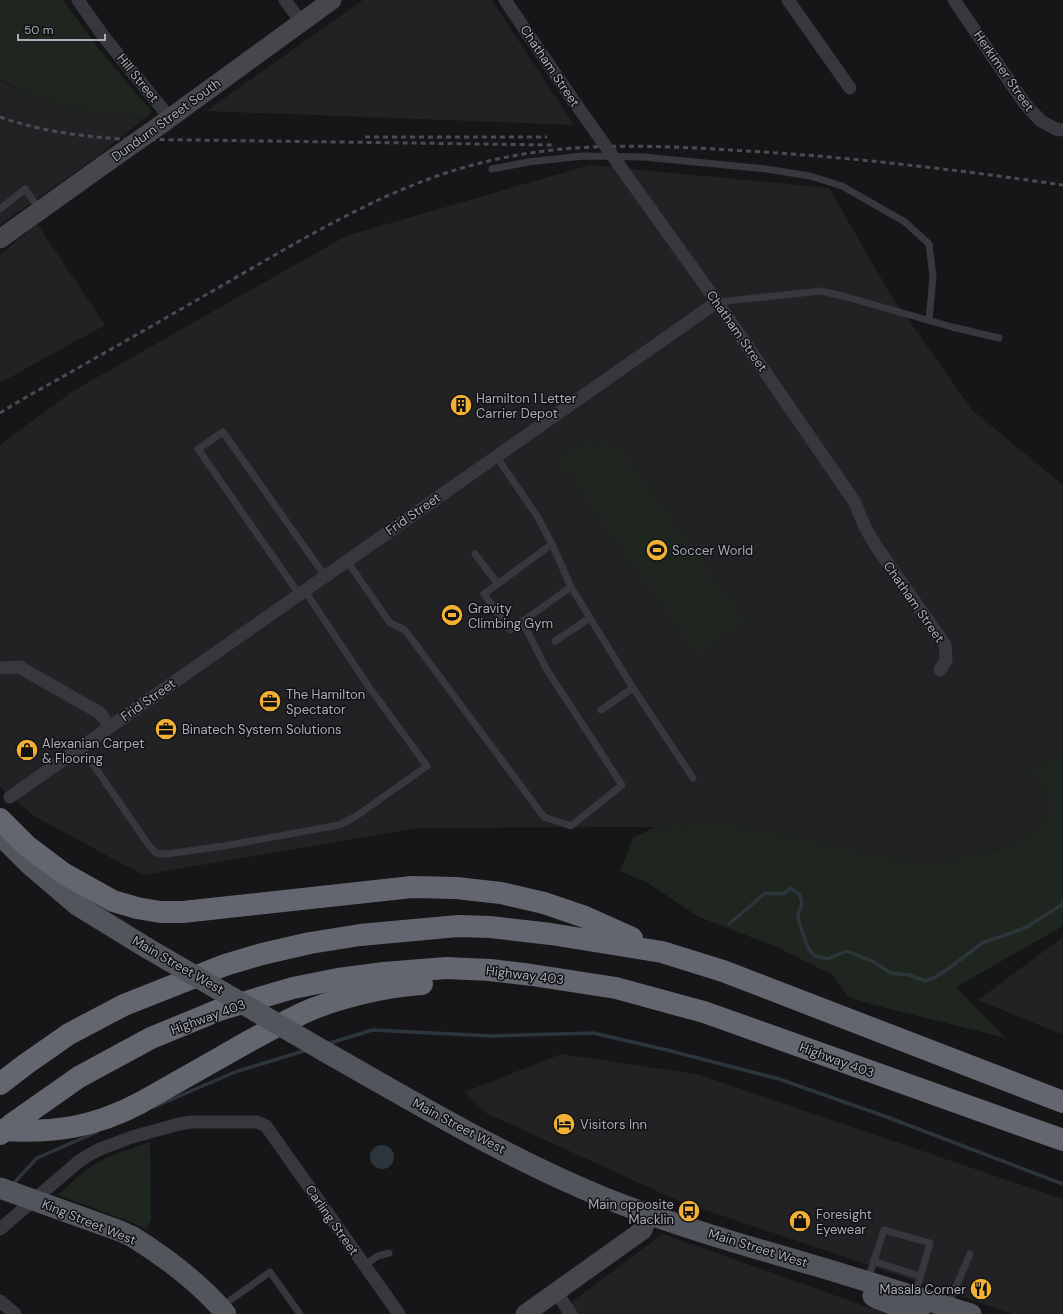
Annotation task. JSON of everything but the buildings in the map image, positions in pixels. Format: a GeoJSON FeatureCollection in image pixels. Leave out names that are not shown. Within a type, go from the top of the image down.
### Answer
{"type":"FeatureCollection","features":[{"type":"Feature","properties":{"kind":"highway"},"geometry":{"type":"LineString","coordinates":[[0,818],[28,846],[63,872],[113,901],[137,908],[160,912],[183,912],[412,887],[456,888],[501,893],[544,904],[585,917],[662,952],[723,971],[1063,1102]]}},
{"type":"Feature","properties":{"kind":"highway"},"geometry":{"type":"LineString","coordinates":[[0,1084],[69,1034],[124,1005],[225,965],[262,954],[310,943],[360,934],[458,926],[490,927],[551,934],[662,952]]}},
{"type":"Feature","properties":{"kind":"highway","name":"Highway 403"},"geometry":{"type":"LineString","coordinates":[[0,1134],[79,1077],[151,1038],[219,1010],[293,988],[338,979],[384,973],[446,968],[490,970],[616,988],[704,1012],[1063,1140]]}},
{"type":"Feature","properties":{"kind":"highway"},"geometry":{"type":"LineString","coordinates":[[0,1130],[39,1131],[81,1126],[122,1113],[264,1032],[304,1012],[329,1003],[385,989],[412,985],[499,980],[532,975]]}},
{"type":"Feature","properties":{"kind":"main road","name":"Dundurn Street South"},"geometry":{"type":"LineString","coordinates":[[0,239],[332,0]]}},
{"type":"Feature","properties":{"kind":"main road","name":"Main Street West"},"geometry":{"type":"LineString","coordinates":[[0,833],[29,864],[77,904],[147,948],[468,1133],[570,1183],[649,1214],[765,1251],[867,1281],[918,1310],[947,1306],[971,1314]]}},
{"type":"Feature","properties":{"kind":"main road","name":"King Street West"},"geometry":{"type":"LineString","coordinates":[[0,1188],[133,1237],[161,1255],[186,1274],[211,1296],[223,1310]]}},
{"type":"Feature","properties":{"kind":"main road"},"geometry":{"type":"LineString","coordinates":[[525,1314],[643,1230],[649,1214]]}},
{"type":"Feature","properties":{"kind":"main road"},"geometry":{"type":"LineString","coordinates":[[842,1274],[878,1299],[918,1310]]}},
{"type":"Feature","properties":{"kind":"street","name":"Hill Street"},"geometry":{"type":"LineString","coordinates":[[78,0],[166,120]]}},
{"type":"Feature","properties":{"kind":"street"},"geometry":{"type":"LineString","coordinates":[[285,0],[301,22]]}},
{"type":"Feature","properties":{"kind":"street","name":"Chatham Street"},"geometry":{"type":"LineString","coordinates":[[505,0],[573,100],[717,302],[852,496],[866,529],[876,546],[945,645],[946,660],[940,670]]}},
{"type":"Feature","properties":{"kind":"street"},"geometry":{"type":"LineString","coordinates":[[788,0],[850,88]]}},
{"type":"Feature","properties":{"kind":"street","name":"Herkimer Street"},"geometry":{"type":"LineString","coordinates":[[954,0],[1025,104],[1041,121],[1056,129],[1063,130]]}},
{"type":"Feature","properties":{"kind":"street","name":"Frid Street"},"geometry":{"type":"LineString","coordinates":[[10,797],[717,302]]}},
{"type":"Feature","properties":{"kind":"street","name":"Frid Street"},"geometry":{"type":"LineString","coordinates":[[0,668],[20,667],[100,713],[110,727]]}},
{"type":"Feature","properties":{"kind":"street","name":"Carling Street"},"geometry":{"type":"LineString","coordinates":[[0,1228],[87,1156],[132,1137],[191,1122],[257,1122],[266,1126],[399,1314]]}},
{"type":"Feature","properties":{"kind":"street"},"geometry":{"type":"LineString","coordinates":[[556,1292],[571,1314]]}},
{"type":"Feature","properties":{"kind":"street"},"geometry":{"type":"LineString","coordinates":[[0,1301],[15,1314]]}},
{"type":"Feature","properties":{"kind":"lane"},"geometry":{"type":"LineString","coordinates":[[492,169],[528,162],[583,156],[644,157],[766,168],[810,176],[842,186],[905,222],[928,244],[933,277],[929,320]]}},
{"type":"Feature","properties":{"kind":"lane"},"geometry":{"type":"LineString","coordinates":[[0,209],[25,189],[40,210]]}},
{"type":"Feature","properties":{"kind":"lane"},"geometry":{"type":"LineString","coordinates":[[717,302],[822,291],[999,338]]}},
{"type":"Feature","properties":{"kind":"lane"},"geometry":{"type":"LineString","coordinates":[[81,747],[148,844],[156,853],[167,854],[224,846],[339,825],[355,818],[427,766],[368,687],[302,592],[198,450],[223,432],[325,576]]}},
{"type":"Feature","properties":{"kind":"lane"},"geometry":{"type":"LineString","coordinates":[[496,456],[537,516],[552,544],[571,587],[633,688],[693,778]]}},
{"type":"Feature","properties":{"kind":"lane"},"geometry":{"type":"LineString","coordinates":[[552,544],[484,594],[510,630],[571,587]]}},
{"type":"Feature","properties":{"kind":"lane"},"geometry":{"type":"LineString","coordinates":[[476,554],[498,584]]}},
{"type":"Feature","properties":{"kind":"lane"},"geometry":{"type":"LineString","coordinates":[[347,561],[390,623],[406,630],[544,817],[571,826],[622,785],[546,670],[522,621]]}},
{"type":"Feature","properties":{"kind":"lane"},"geometry":{"type":"LineString","coordinates":[[555,641],[590,618]]}},
{"type":"Feature","properties":{"kind":"lane"},"geometry":{"type":"LineString","coordinates":[[601,710],[633,688]]}},
{"type":"Feature","properties":{"kind":"lane"},"geometry":{"type":"LineString","coordinates":[[867,1281],[884,1230],[930,1244],[920,1276],[918,1310]]}},
{"type":"Feature","properties":{"kind":"lane"},"geometry":{"type":"LineString","coordinates":[[364,1265],[378,1256],[389,1253]]}},
{"type":"Feature","properties":{"kind":"lane"},"geometry":{"type":"LineString","coordinates":[[947,1306],[970,1254]]}},
{"type":"Feature","properties":{"kind":"lane"},"geometry":{"type":"LineString","coordinates":[[873,1261],[920,1276]]}},
{"type":"Feature","properties":{"kind":"lane"},"geometry":{"type":"LineString","coordinates":[[223,1310],[270,1272],[300,1314]]}},
{"type":"Feature","properties":{"kind":"shaded area"},"geometry":{"type":"Polygon","coordinates":[[[0,0],[63,0],[102,53],[152,112],[145,118],[75,109],[31,96],[0,79],[0,0]]]}},
{"type":"Feature","properties":{"kind":"shaded area"},"geometry":{"type":"Polygon","coordinates":[[[363,0],[492,0],[574,125],[206,111],[363,0]]]}},
{"type":"Feature","properties":{"kind":"shaded area"},"geometry":{"type":"Polygon","coordinates":[[[0,80],[31,96],[75,109],[145,118],[95,158],[0,225],[0,80]]]}},
{"type":"Feature","properties":{"kind":"shaded area"},"geometry":{"type":"Polygon","coordinates":[[[590,165],[829,188],[889,292],[973,411],[1063,485],[1063,751],[1029,773],[1040,784],[1052,809],[1028,836],[1007,846],[944,862],[906,861],[727,823],[655,827],[418,828],[143,875],[34,816],[0,787],[0,445],[73,391],[346,236],[590,165]]]}},
{"type":"Feature","properties":{"kind":"shaded area"},"geometry":{"type":"Polygon","coordinates":[[[37,224],[105,325],[0,383],[0,255],[37,224]]]}},
{"type":"Feature","properties":{"kind":"shaded area","name":"Soccer World"},"geometry":{"type":"Polygon","coordinates":[[[606,439],[613,449],[618,445],[744,621],[697,655],[571,478],[575,475],[571,470],[566,473],[557,460],[586,440],[592,449],[606,439]]]}},
{"type":"Feature","properties":{"kind":"shaded area"},"geometry":{"type":"Polygon","coordinates":[[[1063,751],[1063,926],[956,987],[1006,1038],[874,1005],[848,997],[833,975],[779,948],[697,916],[648,883],[620,871],[633,838],[655,827],[727,823],[906,861],[944,862],[1008,846],[1028,836],[1052,809],[1040,784],[1029,773],[1063,751]]]}},
{"type":"Feature","properties":{"kind":"shaded area"},"geometry":{"type":"Polygon","coordinates":[[[1063,937],[1063,1035],[978,1000],[1063,937]]]}},
{"type":"Feature","properties":{"kind":"shaded area"},"geometry":{"type":"Polygon","coordinates":[[[561,1054],[697,1074],[1063,1199],[1063,1314],[1013,1314],[679,1201],[486,1113],[465,1092],[561,1054]]]}},
{"type":"Feature","properties":{"kind":"shaded area"},"geometry":{"type":"Polygon","coordinates":[[[150,1142],[151,1220],[146,1229],[58,1195],[97,1163],[116,1154],[150,1142]]]}},
{"type":"Feature","properties":{"kind":"shaded area"},"geometry":{"type":"Polygon","coordinates":[[[382,1145],[387,1146],[393,1152],[393,1162],[387,1168],[382,1169],[377,1168],[371,1162],[370,1157],[371,1152],[377,1146],[382,1145]]]}},
{"type":"Feature","properties":{"kind":"shaded area"},"geometry":{"type":"Polygon","coordinates":[[[663,1234],[887,1314],[561,1314],[559,1311],[663,1234]]]}},
{"type":"Feature","properties":{"kind":"waterway"},"geometry":{"type":"LineString","coordinates":[[729,924],[765,893],[783,894],[791,888],[800,895],[802,904],[798,913],[799,922],[808,948],[815,956],[827,959],[847,951],[874,962],[891,973],[909,975],[925,981],[934,978],[948,969],[982,943],[1025,928],[1063,904]]}},
{"type":"Feature","properties":{"kind":"waterway"},"geometry":{"type":"LineString","coordinates":[[327,1044],[372,1030],[492,1036],[593,1033],[667,1050],[779,1079],[887,1117],[1063,1184]]}},
{"type":"Feature","properties":{"kind":"waterway"},"geometry":{"type":"LineString","coordinates":[[154,1107],[235,1072],[307,1050]]}},
{"type":"Feature","properties":{"kind":"waterway"},"geometry":{"type":"LineString","coordinates":[[12,1185],[37,1158],[97,1132]]}},
{"type":"Feature","properties":{"kind":"railway"},"geometry":{"type":"LineString","coordinates":[[0,117],[30,126],[60,132],[121,139],[555,145]]}},
{"type":"Feature","properties":{"kind":"railway"},"geometry":{"type":"LineString","coordinates":[[365,137],[547,137]]}},
{"type":"Feature","properties":{"kind":"railway"},"geometry":{"type":"LineString","coordinates":[[0,413],[307,237],[343,218],[416,184],[454,170],[493,160],[552,150],[611,146],[700,148],[855,159],[938,168],[1063,185]]}},
{"type":"Feature","properties":{"kind":"place","name":"Hamilton 1 Letter Carrier Depot"},"geometry":{"type":"Point","coordinates":[461,405]}},
{"type":"Feature","properties":{"kind":"place","name":"Soccer World"},"geometry":{"type":"Point","coordinates":[657,550]}},
{"type":"Feature","properties":{"kind":"place","name":"Gravity Climbing Gym"},"geometry":{"type":"Point","coordinates":[452,615]}},
{"type":"Feature","properties":{"kind":"place","name":"The Hamilton Spectator"},"geometry":{"type":"Point","coordinates":[270,701]}},
{"type":"Feature","properties":{"kind":"place","name":"Binatech System Solutions"},"geometry":{"type":"Point","coordinates":[166,729]}},
{"type":"Feature","properties":{"kind":"place","name":"Alexanian Carpet & Flooring"},"geometry":{"type":"Point","coordinates":[27,750]}},
{"type":"Feature","properties":{"kind":"place","name":"Visitors Inn"},"geometry":{"type":"Point","coordinates":[564,1124]}},
{"type":"Feature","properties":{"kind":"place","name":"Main opposite Macklin"},"geometry":{"type":"Point","coordinates":[689,1211]}},
{"type":"Feature","properties":{"kind":"place","name":"Foresight Eyewear"},"geometry":{"type":"Point","coordinates":[800,1221]}},
{"type":"Feature","properties":{"kind":"place","name":"Masala Corner"},"geometry":{"type":"Point","coordinates":[981,1289]}}]}
